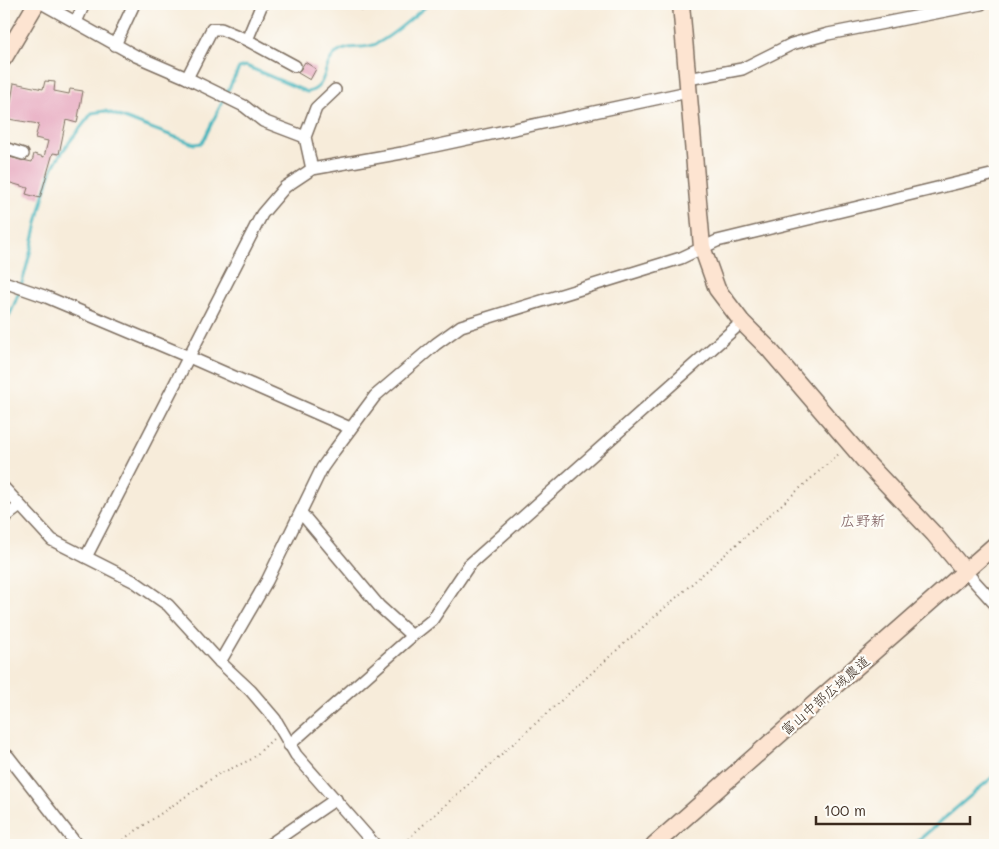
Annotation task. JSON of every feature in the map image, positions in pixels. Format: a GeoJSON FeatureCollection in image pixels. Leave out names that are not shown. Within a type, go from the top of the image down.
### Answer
{"type":"FeatureCollection","features":[{"type":"Feature","properties":{"kind":"street"},"geometry":{"type":"LineString","coordinates":[[4,58],[36,4]]}},
{"type":"Feature","properties":{"kind":"street"},"geometry":{"type":"LineString","coordinates":[[43,4],[116,45],[244,106],[263,121],[305,137]]}},
{"type":"Feature","properties":{"kind":"street"},"geometry":{"type":"LineString","coordinates":[[76,22],[84,4]]}},
{"type":"Feature","properties":{"kind":"street"},"geometry":{"type":"LineString","coordinates":[[116,45],[134,4]]}},
{"type":"Feature","properties":{"kind":"street"},"geometry":{"type":"LineString","coordinates":[[246,40],[262,4]]}},
{"type":"Feature","properties":{"kind":"street"},"geometry":{"type":"LineString","coordinates":[[681,4],[702,247],[717,289],[742,322],[768,348],[850,444],[934,534],[995,604]]}},
{"type":"Feature","properties":{"kind":"street"},"geometry":{"type":"LineString","coordinates":[[86,557],[262,214],[285,188],[312,169],[402,153],[688,86],[742,69],[792,44],[828,34],[981,4]]}},
{"type":"Feature","properties":{"kind":"street"},"geometry":{"type":"LineString","coordinates":[[187,78],[212,29],[221,29],[246,40],[295,66]]}},
{"type":"Feature","properties":{"kind":"street"},"geometry":{"type":"LineString","coordinates":[[312,169],[305,137],[316,108],[335,90]]}},
{"type":"Feature","properties":{"kind":"street"},"geometry":{"type":"LineString","coordinates":[[4,148],[23,154]]}},
{"type":"Feature","properties":{"kind":"street"},"geometry":{"type":"LineString","coordinates":[[220,662],[268,581],[302,514],[322,468],[350,428],[376,396],[436,344],[461,326],[681,258],[717,241],[995,174]]}},
{"type":"Feature","properties":{"kind":"street"},"geometry":{"type":"LineString","coordinates":[[4,282],[44,296],[189,357],[350,428]]}},
{"type":"Feature","properties":{"kind":"street"},"geometry":{"type":"LineString","coordinates":[[290,745],[432,620],[469,565],[742,322]]}},
{"type":"Feature","properties":{"kind":"street"},"geometry":{"type":"LineString","coordinates":[[4,488],[52,540],[135,582],[168,605],[220,662],[251,691],[275,719],[290,745],[375,845]]}},
{"type":"Feature","properties":{"kind":"street"},"geometry":{"type":"LineString","coordinates":[[4,518],[20,506]]}},
{"type":"Feature","properties":{"kind":"street"},"geometry":{"type":"LineString","coordinates":[[302,514],[379,606],[412,636]]}},
{"type":"Feature","properties":{"kind":"street","name":"富山中部広域農道"},"geometry":{"type":"LineString","coordinates":[[654,845],[995,545]]}},
{"type":"Feature","properties":{"kind":"street"},"geometry":{"type":"LineString","coordinates":[[4,759],[8,756],[78,845]]}},
{"type":"Feature","properties":{"kind":"street"},"geometry":{"type":"LineString","coordinates":[[268,845],[336,799]]}},
{"type":"Feature","properties":{"kind":"path"},"geometry":{"type":"LineString","coordinates":[[348,4],[363,11],[366,4]]}},
{"type":"Feature","properties":{"kind":"path"},"geometry":{"type":"LineString","coordinates":[[401,845],[617,650],[850,444]]}},
{"type":"Feature","properties":{"kind":"path"},"geometry":{"type":"LineString","coordinates":[[115,845],[217,774],[252,759],[282,733]]}},
{"type":"Feature","properties":{"kind":"building"},"geometry":{"type":"Polygon","coordinates":[[[305,62],[316,69],[310,80],[298,73],[305,62]]]}},
{"type":"Feature","properties":{"kind":"building"},"geometry":{"type":"Polygon","coordinates":[[[45,81],[55,82],[54,91],[69,94],[70,89],[83,91],[77,123],[66,120],[59,154],[53,153],[40,198],[26,194],[28,188],[4,181],[4,156],[32,162],[34,154],[44,157],[48,141],[35,138],[39,124],[8,119],[14,83],[43,89],[45,81]]]}},
{"type":"Feature","properties":{"kind":"waterway"},"geometry":{"type":"LineString","coordinates":[[4,326],[13,307],[26,269],[51,172],[63,150],[92,113],[105,111],[194,144],[202,143],[239,68],[246,66],[307,92],[314,90],[322,82],[328,64],[335,54],[345,49],[376,44],[397,31],[429,4]]}},
{"type":"Feature","properties":{"kind":"waterway"},"geometry":{"type":"LineString","coordinates":[[913,845],[995,775]]}},
{"type":"Feature","properties":{"kind":"district","name":"広野新"},"geometry":{"type":"Point","coordinates":[863,520]}}]}
